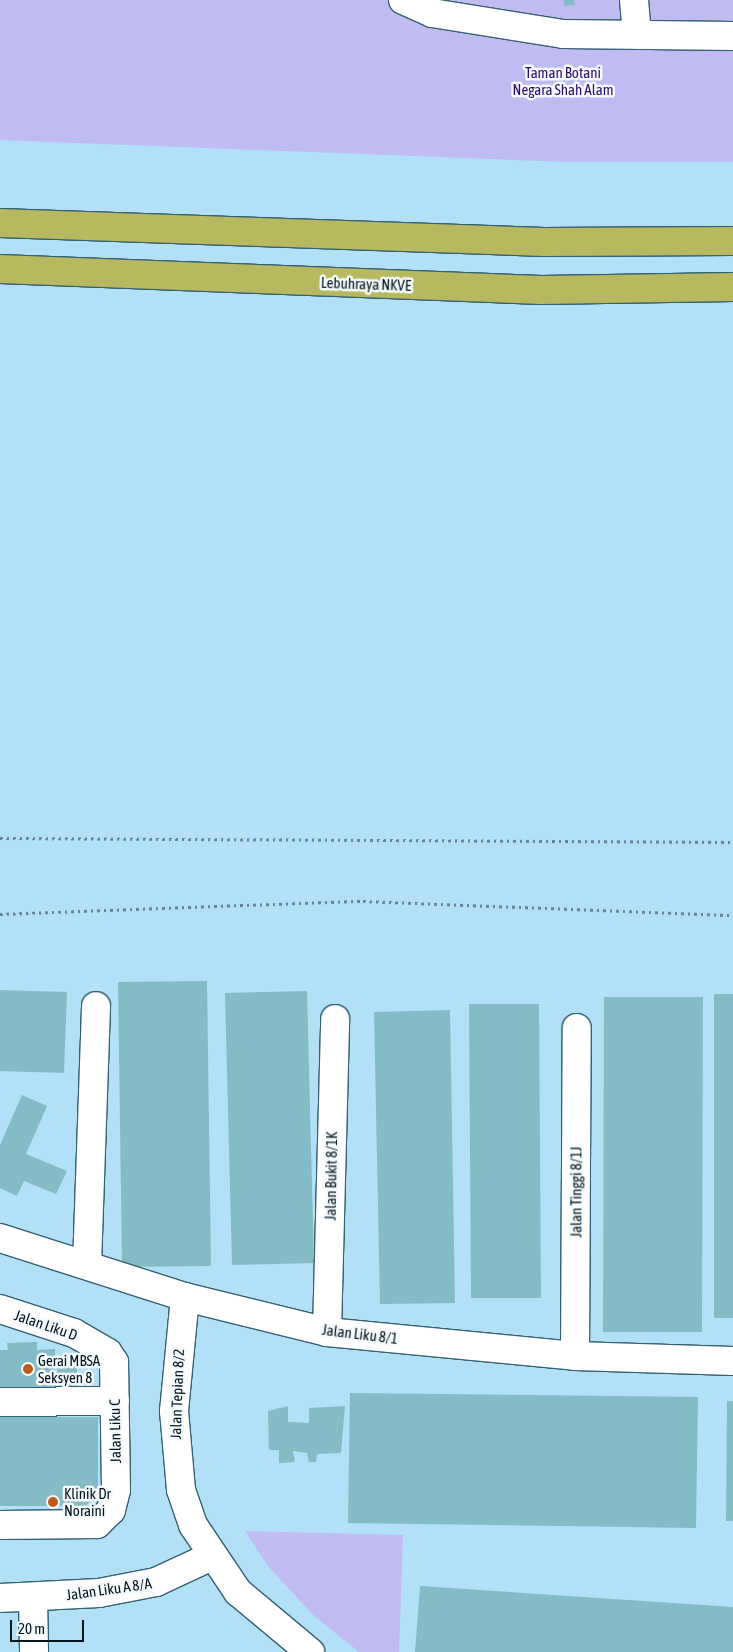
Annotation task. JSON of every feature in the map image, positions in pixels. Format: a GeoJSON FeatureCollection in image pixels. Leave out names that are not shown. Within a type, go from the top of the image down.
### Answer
{"type":"FeatureCollection","features":[{"type":"Feature","properties":{"kind":"highway"},"geometry":{"type":"LineString","coordinates":[[0,223],[544,242],[733,241]]}},
{"type":"Feature","properties":{"kind":"highway","name":"Lebuhraya NKVE"},"geometry":{"type":"LineString","coordinates":[[0,269],[542,290],[733,287]]}},
{"type":"Feature","properties":{"kind":"street"},"geometry":{"type":"LineString","coordinates":[[403,0],[432,13],[563,34],[733,36]]}},
{"type":"Feature","properties":{"kind":"street"},"geometry":{"type":"LineString","coordinates":[[634,0],[637,35]]}},
{"type":"Feature","properties":{"kind":"street"},"geometry":{"type":"LineString","coordinates":[[87,1265],[96,1006]]}},
{"type":"Feature","properties":{"kind":"street","name":"Jalan Bukit 8/1K"},"geometry":{"type":"LineString","coordinates":[[328,1332],[335,1019]]}},
{"type":"Feature","properties":{"kind":"street","name":"Jalan Tinggi 8/1J"},"geometry":{"type":"LineString","coordinates":[[575,1356],[577,1028]]}},
{"type":"Feature","properties":{"kind":"street","name":"Jalan Liku 8/1"},"geometry":{"type":"LineString","coordinates":[[0,1238],[185,1297],[328,1332],[575,1356],[733,1362]]}},
{"type":"Feature","properties":{"kind":"street","name":"Jalan Tepian 8/2"},"geometry":{"type":"LineString","coordinates":[[185,1297],[174,1410],[176,1450],[184,1499],[212,1556],[238,1592],[310,1652]]}},
{"type":"Feature","properties":{"kind":"street","name":"Jalan Liku D"},"geometry":{"type":"LineString","coordinates":[[0,1310],[74,1333],[108,1353],[114,1362]]}},
{"type":"Feature","properties":{"kind":"street","name":"Jalan Liku C"},"geometry":{"type":"LineString","coordinates":[[0,1524],[97,1524],[111,1510],[116,1490],[114,1362]]}},
{"type":"Feature","properties":{"kind":"street"},"geometry":{"type":"LineString","coordinates":[[0,1402],[115,1401]]}},
{"type":"Feature","properties":{"kind":"street","name":"Jalan Liku A 8/A"},"geometry":{"type":"LineString","coordinates":[[0,1598],[34,1598],[100,1593],[156,1582],[212,1556]]}},
{"type":"Feature","properties":{"kind":"street"},"geometry":{"type":"LineString","coordinates":[[34,1598],[34,1652]]}},
{"type":"Feature","properties":{"kind":"path"},"geometry":{"type":"LineString","coordinates":[[0,838],[733,842]]}},
{"type":"Feature","properties":{"kind":"path"},"geometry":{"type":"LineString","coordinates":[[0,914],[363,901],[733,915]]}},
{"type":"Feature","properties":{"kind":"green space","name":"Taman Botani Negara Shah Alam"},"geometry":{"type":"Polygon","coordinates":[[[0,0],[733,0],[733,162],[566,162],[0,140],[0,0]]]}},
{"type":"Feature","properties":{"kind":"green space"},"geometry":{"type":"Polygon","coordinates":[[[245,1531],[403,1535],[399,1652],[359,1652],[313,1615],[268,1566],[245,1531]]]}},
{"type":"Feature","properties":{"kind":"building"},"geometry":{"type":"Polygon","coordinates":[[[564,0],[574,0],[575,5],[564,6],[564,0]]]}},
{"type":"Feature","properties":{"kind":"building"},"geometry":{"type":"Polygon","coordinates":[[[207,981],[211,1266],[122,1267],[118,982],[207,981]]]}},
{"type":"Feature","properties":{"kind":"building"},"geometry":{"type":"Polygon","coordinates":[[[0,990],[67,992],[64,1073],[0,1071],[0,990]]]}},
{"type":"Feature","properties":{"kind":"building"},"geometry":{"type":"Polygon","coordinates":[[[307,991],[314,1263],[232,1265],[225,993],[307,991]]]}},
{"type":"Feature","properties":{"kind":"building"},"geometry":{"type":"Polygon","coordinates":[[[714,994],[733,994],[733,1318],[714,1318],[714,994]]]}},
{"type":"Feature","properties":{"kind":"building"},"geometry":{"type":"Polygon","coordinates":[[[604,997],[703,997],[702,1332],[603,1332],[604,997]]]}},
{"type":"Feature","properties":{"kind":"building"},"geometry":{"type":"Polygon","coordinates":[[[469,1004],[539,1004],[541,1298],[471,1298],[469,1004]]]}},
{"type":"Feature","properties":{"kind":"building"},"geometry":{"type":"Polygon","coordinates":[[[450,1010],[455,1303],[380,1304],[374,1012],[450,1010]]]}},
{"type":"Feature","properties":{"kind":"building"},"geometry":{"type":"Polygon","coordinates":[[[22,1095],[47,1106],[26,1154],[67,1171],[56,1194],[24,1181],[17,1196],[0,1188],[0,1145],[22,1095]]]}},
{"type":"Feature","properties":{"kind":"building","name":"Gerai MBSA Seksyen 8"},"geometry":{"type":"Polygon","coordinates":[[[37,1342],[37,1350],[55,1349],[55,1388],[0,1389],[0,1350],[8,1350],[7,1343],[37,1342]]]}},
{"type":"Feature","properties":{"kind":"building"},"geometry":{"type":"Polygon","coordinates":[[[57,1358],[77,1358],[77,1389],[58,1389],[57,1358]]]}},
{"type":"Feature","properties":{"kind":"building"},"geometry":{"type":"Polygon","coordinates":[[[350,1393],[698,1397],[696,1528],[348,1523],[350,1393]]]}},
{"type":"Feature","properties":{"kind":"building"},"geometry":{"type":"Polygon","coordinates":[[[727,1401],[733,1401],[733,1521],[726,1521],[727,1401]]]}},
{"type":"Feature","properties":{"kind":"building"},"geometry":{"type":"Polygon","coordinates":[[[288,1406],[288,1422],[309,1423],[309,1408],[345,1406],[341,1453],[317,1454],[316,1462],[309,1462],[307,1453],[293,1451],[295,1462],[279,1463],[279,1450],[269,1450],[268,1411],[288,1406]]]}},
{"type":"Feature","properties":{"kind":"building"},"geometry":{"type":"Polygon","coordinates":[[[0,1417],[98,1417],[98,1491],[86,1506],[0,1506],[0,1417]]]}},
{"type":"Feature","properties":{"kind":"building"},"geometry":{"type":"Polygon","coordinates":[[[420,1586],[733,1607],[733,1652],[415,1652],[420,1586]]]}},
{"type":"Feature","properties":{"kind":"place","name":"Gerai MBSA Seksyen 8"},"geometry":{"type":"Point","coordinates":[28,1369]}},
{"type":"Feature","properties":{"kind":"place","name":"Klinik Dr Noraini"},"geometry":{"type":"Point","coordinates":[53,1502]}}]}
